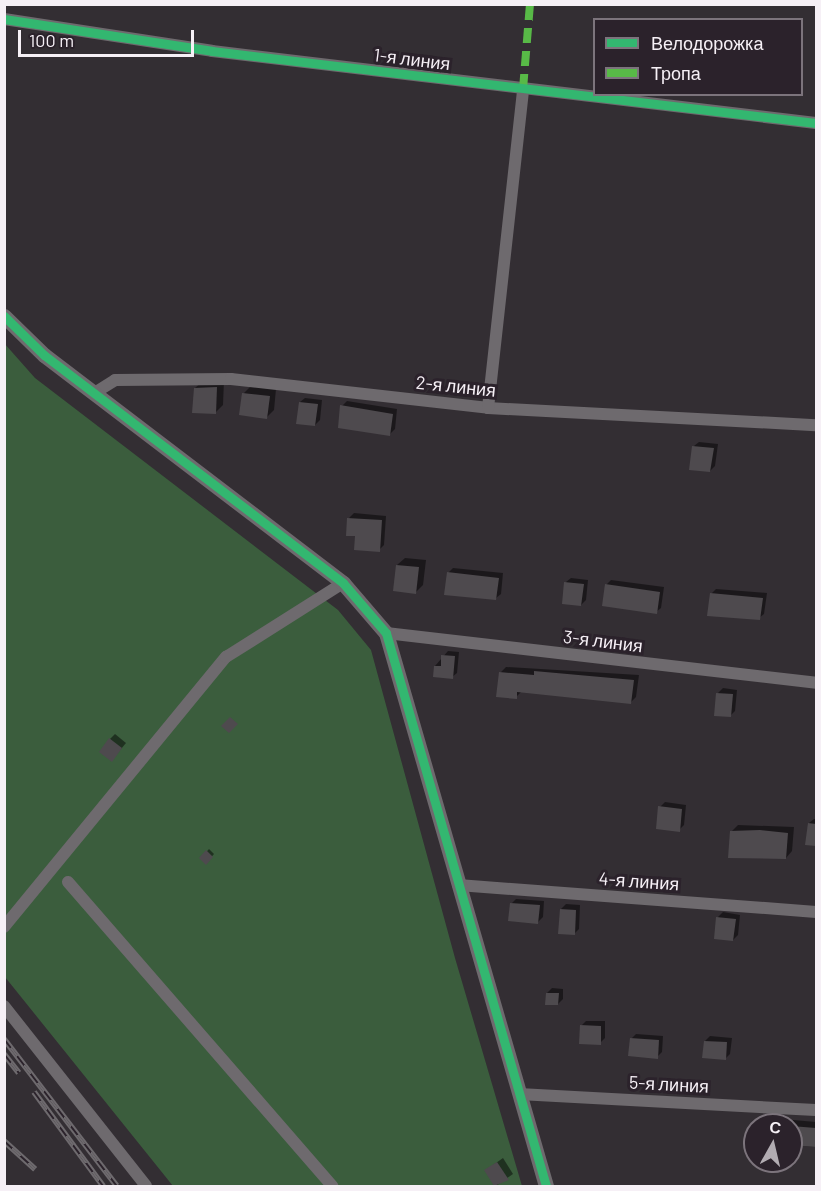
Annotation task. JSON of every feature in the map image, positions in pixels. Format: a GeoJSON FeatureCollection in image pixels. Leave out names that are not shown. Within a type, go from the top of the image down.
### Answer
{"type":"FeatureCollection","features":[{"type":"Feature","properties":{"kind":"street","name":"1-я линия"},"geometry":{"type":"LineString","coordinates":[[4,19],[212,51],[522,90],[816,123]]}},
{"type":"Feature","properties":{"kind":"street"},"geometry":{"type":"LineString","coordinates":[[488,408],[522,90]]}},
{"type":"Feature","properties":{"kind":"street"},"geometry":{"type":"LineString","coordinates":[[4,316],[44,355],[96,392],[344,583],[386,633],[546,1186]]}},
{"type":"Feature","properties":{"kind":"street","name":"2-я линия"},"geometry":{"type":"LineString","coordinates":[[96,392],[115,380],[231,379],[488,408],[816,425]]}},
{"type":"Feature","properties":{"kind":"street"},"geometry":{"type":"LineString","coordinates":[[4,927],[225,657],[344,583]]}},
{"type":"Feature","properties":{"kind":"street","name":"3-я линия"},"geometry":{"type":"LineString","coordinates":[[386,633],[816,683]]}},
{"type":"Feature","properties":{"kind":"street"},"geometry":{"type":"LineString","coordinates":[[68,882],[332,1186]]}},
{"type":"Feature","properties":{"kind":"street","name":"4-я линия"},"geometry":{"type":"LineString","coordinates":[[458,885],[816,912]]}},
{"type":"Feature","properties":{"kind":"street"},"geometry":{"type":"LineString","coordinates":[[4,1006],[146,1186]]}},
{"type":"Feature","properties":{"kind":"street","name":"5-я линия"},"geometry":{"type":"LineString","coordinates":[[519,1094],[816,1110]]}},
{"type":"Feature","properties":{"kind":"green space"},"geometry":{"type":"Polygon","coordinates":[[[4,343],[35,378],[338,610],[371,650],[455,958],[522,1186],[173,1186],[5,977],[4,343]]]}},
{"type":"Feature","properties":{"kind":"building"},"geometry":{"type":"Polygon","coordinates":[[[217,387],[216,414],[192,413],[194,388],[217,387]]]}},
{"type":"Feature","properties":{"kind":"building"},"geometry":{"type":"Polygon","coordinates":[[[242,393],[270,396],[267,419],[239,415],[242,393]]]}},
{"type":"Feature","properties":{"kind":"building"},"geometry":{"type":"Polygon","coordinates":[[[299,402],[318,404],[315,426],[296,424],[299,402]]]}},
{"type":"Feature","properties":{"kind":"building"},"geometry":{"type":"Polygon","coordinates":[[[340,405],[393,414],[390,436],[338,428],[340,405]]]}},
{"type":"Feature","properties":{"kind":"building"},"geometry":{"type":"Polygon","coordinates":[[[692,446],[714,448],[710,472],[689,470],[692,446]]]}},
{"type":"Feature","properties":{"kind":"building"},"geometry":{"type":"Polygon","coordinates":[[[347,518],[382,520],[380,552],[354,550],[355,536],[346,536],[347,518]]]}},
{"type":"Feature","properties":{"kind":"building"},"geometry":{"type":"Polygon","coordinates":[[[396,565],[419,567],[416,594],[393,591],[396,565]]]}},
{"type":"Feature","properties":{"kind":"building"},"geometry":{"type":"Polygon","coordinates":[[[447,572],[499,578],[496,600],[444,595],[447,572]]]}},
{"type":"Feature","properties":{"kind":"building"},"geometry":{"type":"Polygon","coordinates":[[[564,582],[584,584],[581,606],[562,604],[564,582]]]}},
{"type":"Feature","properties":{"kind":"building"},"geometry":{"type":"Polygon","coordinates":[[[605,584],[660,592],[657,614],[602,606],[605,584]]]}},
{"type":"Feature","properties":{"kind":"building"},"geometry":{"type":"Polygon","coordinates":[[[710,593],[763,598],[760,620],[707,616],[710,593]]]}},
{"type":"Feature","properties":{"kind":"building"},"geometry":{"type":"Polygon","coordinates":[[[441,655],[455,656],[453,679],[433,677],[434,666],[441,666],[441,655]]]}},
{"type":"Feature","properties":{"kind":"building"},"geometry":{"type":"Polygon","coordinates":[[[534,671],[634,680],[631,704],[517,692],[517,699],[496,697],[499,672],[534,675],[534,671]]]}},
{"type":"Feature","properties":{"kind":"building"},"geometry":{"type":"Polygon","coordinates":[[[716,693],[733,694],[731,717],[714,716],[716,693]]]}},
{"type":"Feature","properties":{"kind":"building"},"geometry":{"type":"Polygon","coordinates":[[[230,717],[238,724],[229,733],[221,726],[230,717]]]}},
{"type":"Feature","properties":{"kind":"building"},"geometry":{"type":"Polygon","coordinates":[[[109,738],[122,748],[112,762],[99,752],[109,738]]]}},
{"type":"Feature","properties":{"kind":"building"},"geometry":{"type":"Polygon","coordinates":[[[658,806],[682,809],[680,832],[656,829],[658,806]]]}},
{"type":"Feature","properties":{"kind":"building"},"geometry":{"type":"Polygon","coordinates":[[[808,823],[816,824],[816,846],[805,845],[808,823]]]}},
{"type":"Feature","properties":{"kind":"building"},"geometry":{"type":"Polygon","coordinates":[[[760,830],[788,833],[786,859],[728,858],[730,831],[760,830]]]}},
{"type":"Feature","properties":{"kind":"building"},"geometry":{"type":"Polygon","coordinates":[[[206,850],[213,857],[206,865],[199,858],[206,850]]]}},
{"type":"Feature","properties":{"kind":"building"},"geometry":{"type":"Polygon","coordinates":[[[510,903],[540,905],[538,924],[508,921],[510,903]]]}},
{"type":"Feature","properties":{"kind":"building"},"geometry":{"type":"Polygon","coordinates":[[[560,909],[576,910],[575,935],[558,934],[560,909]]]}},
{"type":"Feature","properties":{"kind":"building"},"geometry":{"type":"Polygon","coordinates":[[[716,917],[736,919],[733,941],[714,939],[716,917]]]}},
{"type":"Feature","properties":{"kind":"building"},"geometry":{"type":"Polygon","coordinates":[[[546,993],[559,993],[558,1005],[545,1005],[546,993]]]}},
{"type":"Feature","properties":{"kind":"building"},"geometry":{"type":"Polygon","coordinates":[[[580,1025],[601,1026],[601,1045],[579,1044],[580,1025]]]}},
{"type":"Feature","properties":{"kind":"building"},"geometry":{"type":"Polygon","coordinates":[[[630,1038],[659,1040],[658,1059],[628,1056],[630,1038]]]}},
{"type":"Feature","properties":{"kind":"building"},"geometry":{"type":"Polygon","coordinates":[[[704,1041],[727,1042],[726,1060],[702,1058],[704,1041]]]}},
{"type":"Feature","properties":{"kind":"building"},"geometry":{"type":"Polygon","coordinates":[[[803,1127],[816,1128],[816,1147],[803,1146],[803,1127]]]}},
{"type":"Feature","properties":{"kind":"building"},"geometry":{"type":"Polygon","coordinates":[[[497,1162],[509,1180],[494,1186],[484,1170],[497,1162]]]}},
{"type":"Feature","properties":{"kind":"railway"},"geometry":{"type":"LineString","coordinates":[[4,1039],[117,1186]]}},
{"type":"Feature","properties":{"kind":"railway"},"geometry":{"type":"LineString","coordinates":[[4,1054],[19,1073]]}},
{"type":"Feature","properties":{"kind":"railway"},"geometry":{"type":"LineString","coordinates":[[34,1092],[103,1186]]}},
{"type":"Feature","properties":{"kind":"railway"},"geometry":{"type":"LineString","coordinates":[[4,1141],[35,1169]]}},
{"type":"Feature","properties":{"kind":"marked path"},"geometry":{"type":"LineString","coordinates":[[523,89],[530,4]]}},
{"type":"Feature","properties":{"kind":"cycle path"},"geometry":{"type":"LineString","coordinates":[[4,19],[212,51],[816,123]]}},
{"type":"Feature","properties":{"kind":"cycle path"},"geometry":{"type":"LineString","coordinates":[[4,316],[44,355],[343,583],[386,633],[546,1186]]}}]}
